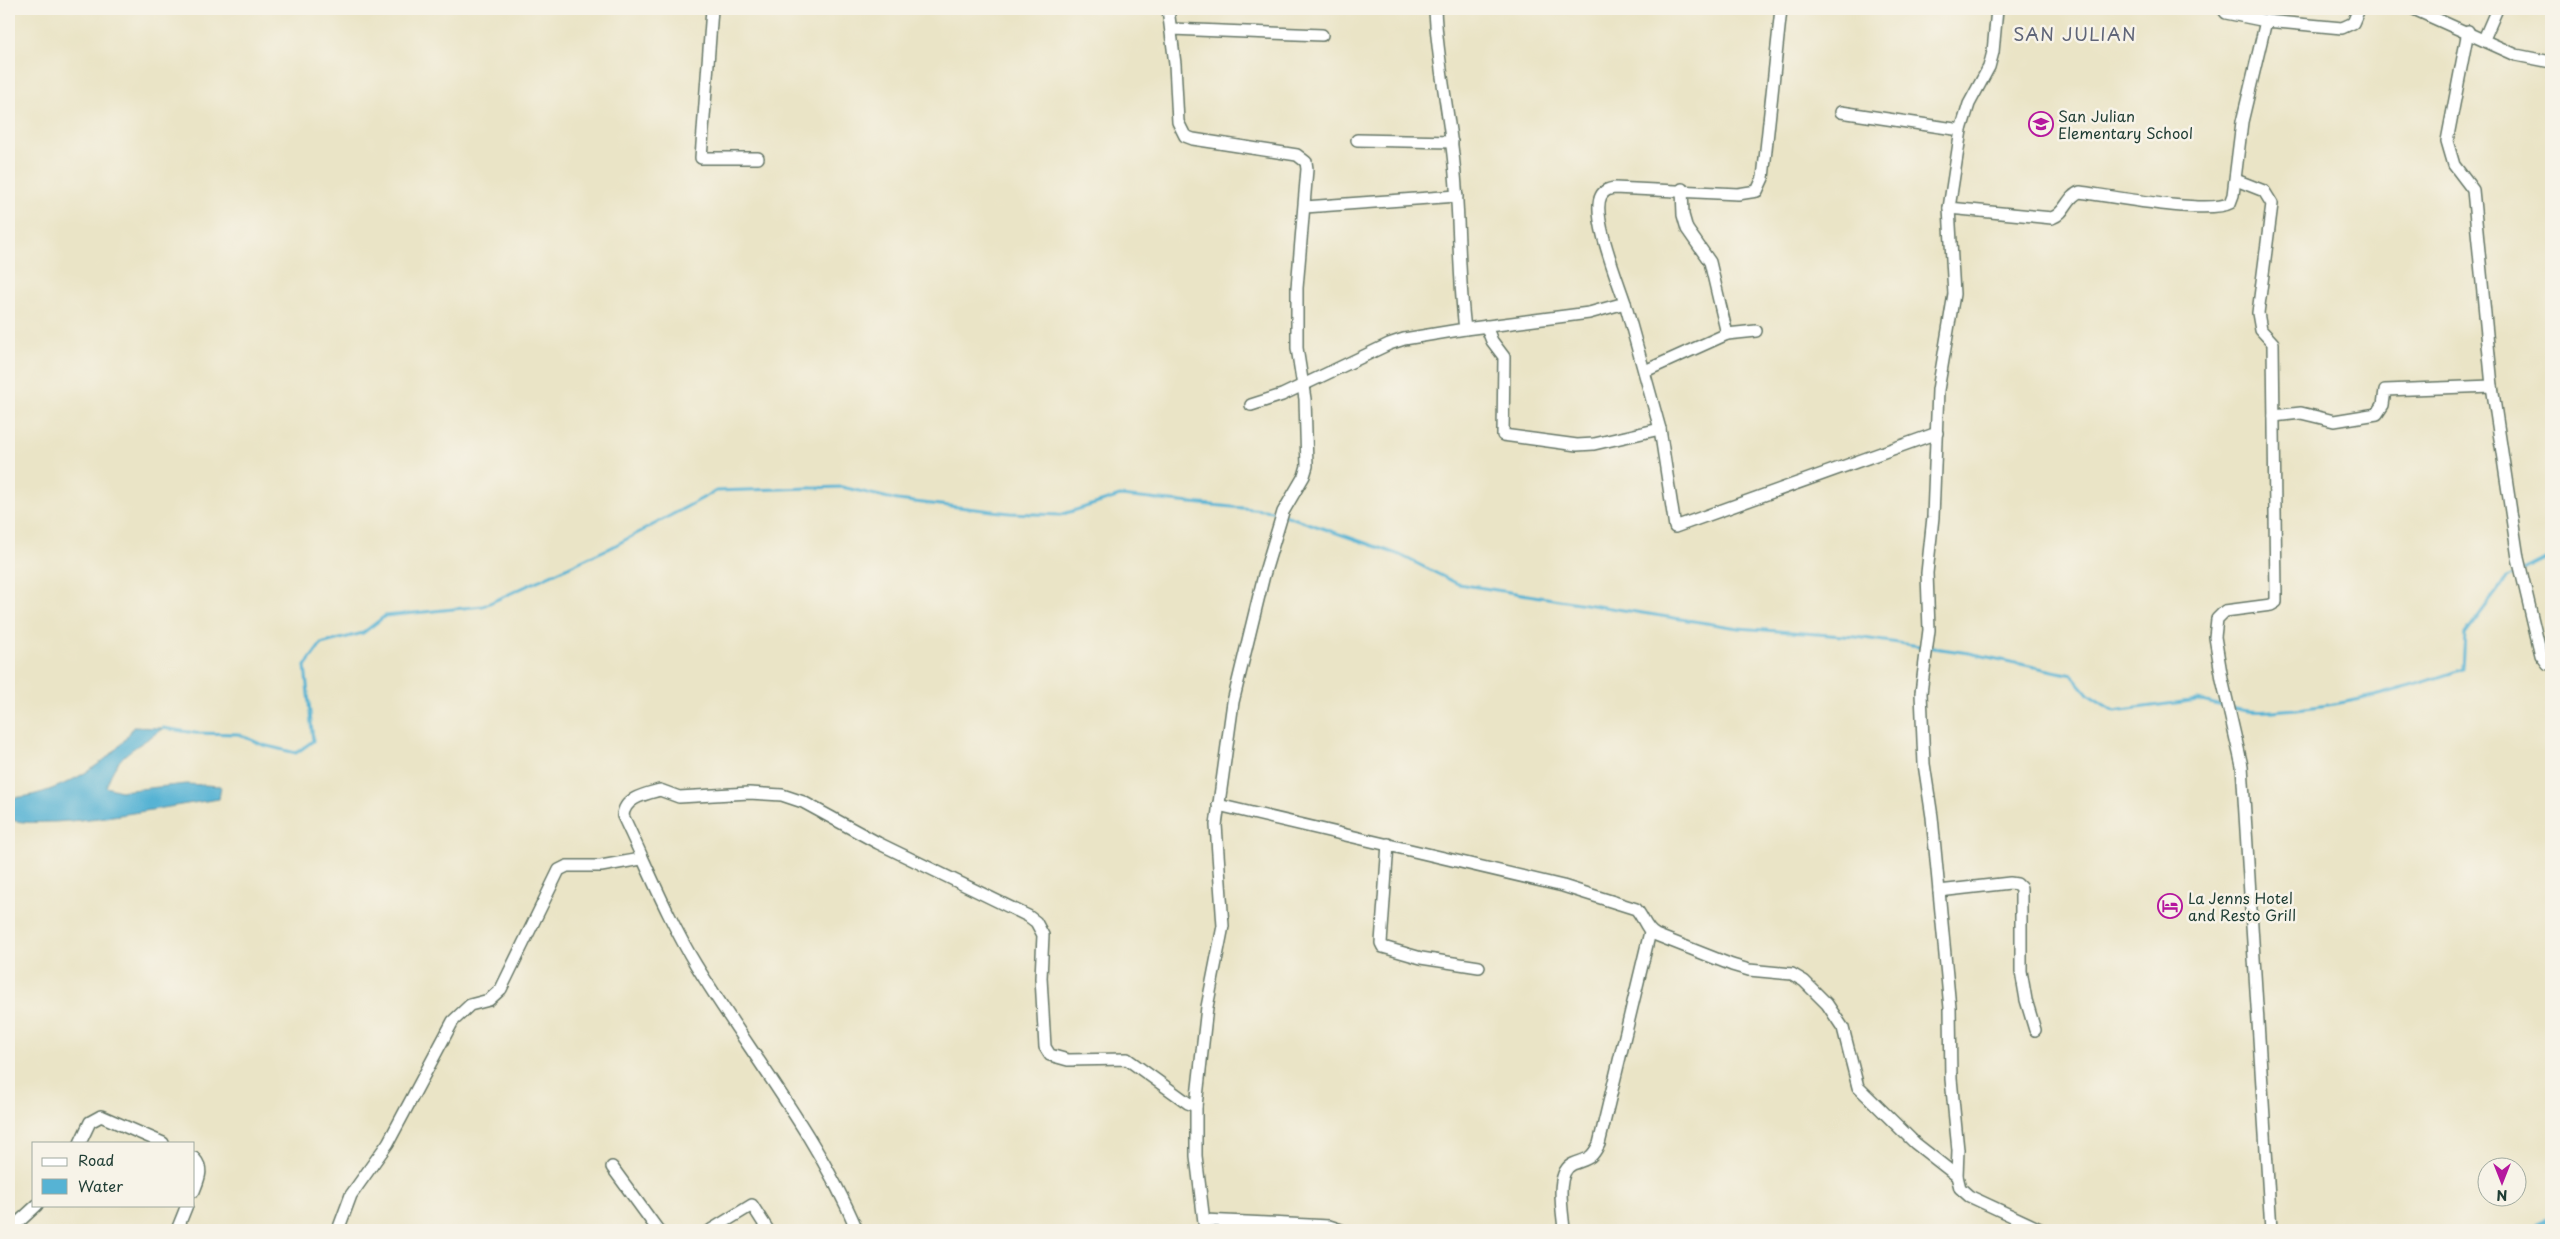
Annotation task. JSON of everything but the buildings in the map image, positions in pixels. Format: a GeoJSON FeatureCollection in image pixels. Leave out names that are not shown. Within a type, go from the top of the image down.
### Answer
{"type":"FeatureCollection","features":[{"type":"Feature","properties":{"kind":"street"},"geometry":{"type":"LineString","coordinates":[[712,9],[701,158],[758,158]]}},
{"type":"Feature","properties":{"kind":"street"},"geometry":{"type":"LineString","coordinates":[[1168,9],[1178,122],[1185,136],[1301,158],[1306,162],[1307,169],[1297,288],[1297,348],[1305,399],[1307,466],[1304,476],[1282,512],[1264,575],[1233,702],[1218,805],[1216,825],[1222,926],[1208,1006],[1196,1106],[1196,1156],[1205,1225],[1329,1226],[1341,1230]]}},
{"type":"Feature","properties":{"kind":"street"},"geometry":{"type":"LineString","coordinates":[[1434,9],[1436,35],[1452,142],[1457,196],[1461,292],[1466,329]]}},
{"type":"Feature","properties":{"kind":"street"},"geometry":{"type":"LineString","coordinates":[[1781,9],[1761,187],[1750,194],[1682,189],[1614,188],[1606,190],[1601,196],[1599,207],[1607,249],[1625,303],[1638,356],[1660,429],[1675,527],[1937,433]]}},
{"type":"Feature","properties":{"kind":"street"},"geometry":{"type":"LineString","coordinates":[[1997,9],[1993,52],[1989,67],[1969,104],[1960,130],[1949,208],[1954,294],[1938,390],[1937,433],[1927,573],[1929,630],[1921,693],[1924,764],[1950,1008],[1951,1079],[1958,1150],[1957,1176],[1960,1188],[1969,1196],[2042,1230]]}},
{"type":"Feature","properties":{"kind":"street"},"geometry":{"type":"LineString","coordinates":[[2223,9],[2226,13],[2266,21],[2342,28],[2353,23],[2359,9]]}},
{"type":"Feature","properties":{"kind":"street"},"geometry":{"type":"LineString","coordinates":[[2414,9],[2468,31],[2516,55],[2551,62]]}},
{"type":"Feature","properties":{"kind":"street"},"geometry":{"type":"LineString","coordinates":[[2484,39],[2497,9]]}},
{"type":"Feature","properties":{"kind":"street"},"geometry":{"type":"LineString","coordinates":[[1949,208],[2052,218],[2061,213],[2074,194],[2080,192],[2199,207],[2225,206],[2230,203],[2236,180],[2247,98],[2266,21]]}},
{"type":"Feature","properties":{"kind":"street"},"geometry":{"type":"LineString","coordinates":[[1171,29],[1322,35]]}},
{"type":"Feature","properties":{"kind":"street"},"geometry":{"type":"LineString","coordinates":[[2468,31],[2447,141],[2454,165],[2473,190],[2492,386],[2518,558],[2541,655],[2548,664],[2551,664]]}},
{"type":"Feature","properties":{"kind":"street"},"geometry":{"type":"LineString","coordinates":[[1841,112],[1960,130]]}},
{"type":"Feature","properties":{"kind":"street"},"geometry":{"type":"LineString","coordinates":[[1357,140],[1452,142]]}},
{"type":"Feature","properties":{"kind":"street"},"geometry":{"type":"LineString","coordinates":[[2236,180],[2264,191],[2272,204],[2258,313],[2261,330],[2273,343],[2276,602],[2271,605],[2225,611],[2217,619],[2215,637],[2242,766],[2271,1230]]}},
{"type":"Feature","properties":{"kind":"street"},"geometry":{"type":"LineString","coordinates":[[1682,189],[1683,215],[1687,229],[1710,262],[1727,334]]}},
{"type":"Feature","properties":{"kind":"street"},"geometry":{"type":"LineString","coordinates":[[1304,207],[1457,196]]}},
{"type":"Feature","properties":{"kind":"street"},"geometry":{"type":"LineString","coordinates":[[1251,405],[1282,395],[1388,344],[1404,339],[1589,313],[1625,303]]}},
{"type":"Feature","properties":{"kind":"street"},"geometry":{"type":"LineString","coordinates":[[1486,326],[1492,341],[1504,357],[1503,435],[1577,445],[1594,444],[1660,429]]}},
{"type":"Feature","properties":{"kind":"street"},"geometry":{"type":"LineString","coordinates":[[1644,371],[1727,334],[1756,331]]}},
{"type":"Feature","properties":{"kind":"street"},"geometry":{"type":"LineString","coordinates":[[2274,416],[2301,413],[2334,420],[2377,414],[2383,406],[2384,390],[2492,386]]}},
{"type":"Feature","properties":{"kind":"street"},"geometry":{"type":"LineString","coordinates":[[858,1230],[845,1200],[800,1124],[696,964],[660,899],[623,816],[624,810],[632,800],[660,790],[680,797],[690,798],[749,793],[782,796],[803,802],[878,843],[1036,922],[1043,936],[1040,978],[1045,1047],[1050,1054],[1068,1060],[1127,1059],[1188,1104],[1196,1106]]}},
{"type":"Feature","properties":{"kind":"street"},"geometry":{"type":"LineString","coordinates":[[1218,805],[1563,886],[1636,909],[1650,932],[1732,965],[1749,970],[1792,974],[1804,980],[1827,1004],[1843,1028],[1858,1087],[1915,1143],[1957,1176]]}},
{"type":"Feature","properties":{"kind":"street"},"geometry":{"type":"LineString","coordinates":[[1388,844],[1381,943],[1383,947],[1421,958],[1480,967]]}},
{"type":"Feature","properties":{"kind":"street"},"geometry":{"type":"LineString","coordinates":[[338,1230],[354,1189],[388,1143],[453,1022],[470,1005],[489,1000],[501,989],[555,874],[567,866],[601,866],[642,859]]}},
{"type":"Feature","properties":{"kind":"street"},"geometry":{"type":"LineString","coordinates":[[1939,891],[2010,883],[2017,884],[2021,888],[2021,971],[2026,1000],[2035,1030]]}},
{"type":"Feature","properties":{"kind":"street"},"geometry":{"type":"LineString","coordinates":[[1564,1230],[1561,1185],[1563,1174],[1573,1164],[1589,1160],[1600,1144],[1650,932]]}},
{"type":"Feature","properties":{"kind":"street"},"geometry":{"type":"LineString","coordinates":[[80,1142],[90,1122],[101,1116],[161,1142]]}},
{"type":"Feature","properties":{"kind":"street"},"geometry":{"type":"LineString","coordinates":[[195,1159],[201,1171],[195,1187]]}},
{"type":"Feature","properties":{"kind":"street"},"geometry":{"type":"LineString","coordinates":[[612,1167],[658,1230]]}},
{"type":"Feature","properties":{"kind":"street"},"geometry":{"type":"LineString","coordinates":[[711,1230],[752,1205],[768,1230]]}},
{"type":"Feature","properties":{"kind":"street"},"geometry":{"type":"LineString","coordinates":[[10,1230],[36,1206]]}},
{"type":"Feature","properties":{"kind":"street"},"geometry":{"type":"LineString","coordinates":[[177,1230],[187,1206]]}},
{"type":"Feature","properties":{"kind":"water"},"geometry":{"type":"Polygon","coordinates":[[[133,727],[163,728],[123,757],[111,774],[106,787],[121,791],[186,784],[221,786],[219,799],[116,816],[55,822],[20,822],[9,819],[9,798],[43,792],[79,776],[111,754],[124,741],[133,727]]]}},
{"type":"Feature","properties":{"kind":"waterway"},"geometry":{"type":"LineString","coordinates":[[163,728],[195,733],[238,734],[263,745],[296,753],[313,741],[305,666],[321,644],[363,633],[385,616],[483,606],[612,547],[716,491],[842,487],[897,500],[1010,513],[1060,515],[1120,496],[1273,511],[1400,555],[1458,584],[1738,628],[1856,637],[1969,653],[2072,675],[2089,695],[2114,711],[2198,700],[2226,707]]}},
{"type":"Feature","properties":{"kind":"waterway"},"geometry":{"type":"LineString","coordinates":[[2232,708],[2248,711],[2272,711],[2340,703],[2401,689],[2463,669],[2465,634],[2506,579],[2551,556]]}},
{"type":"Feature","properties":{"kind":"waterway"},"geometry":{"type":"LineString","coordinates":[[2544,1230],[2551,1225]]}},
{"type":"Feature","properties":{"kind":"place","name":"San Julian Elementary School"},"geometry":{"type":"Point","coordinates":[2041,124]}},
{"type":"Feature","properties":{"kind":"place","name":"La Jenns Hotel and Resto Grill"},"geometry":{"type":"Point","coordinates":[2170,906]}},
{"type":"Feature","properties":{"kind":"district","name":"SAN JULIAN"},"geometry":{"type":"Point","coordinates":[2075,33]}}]}
